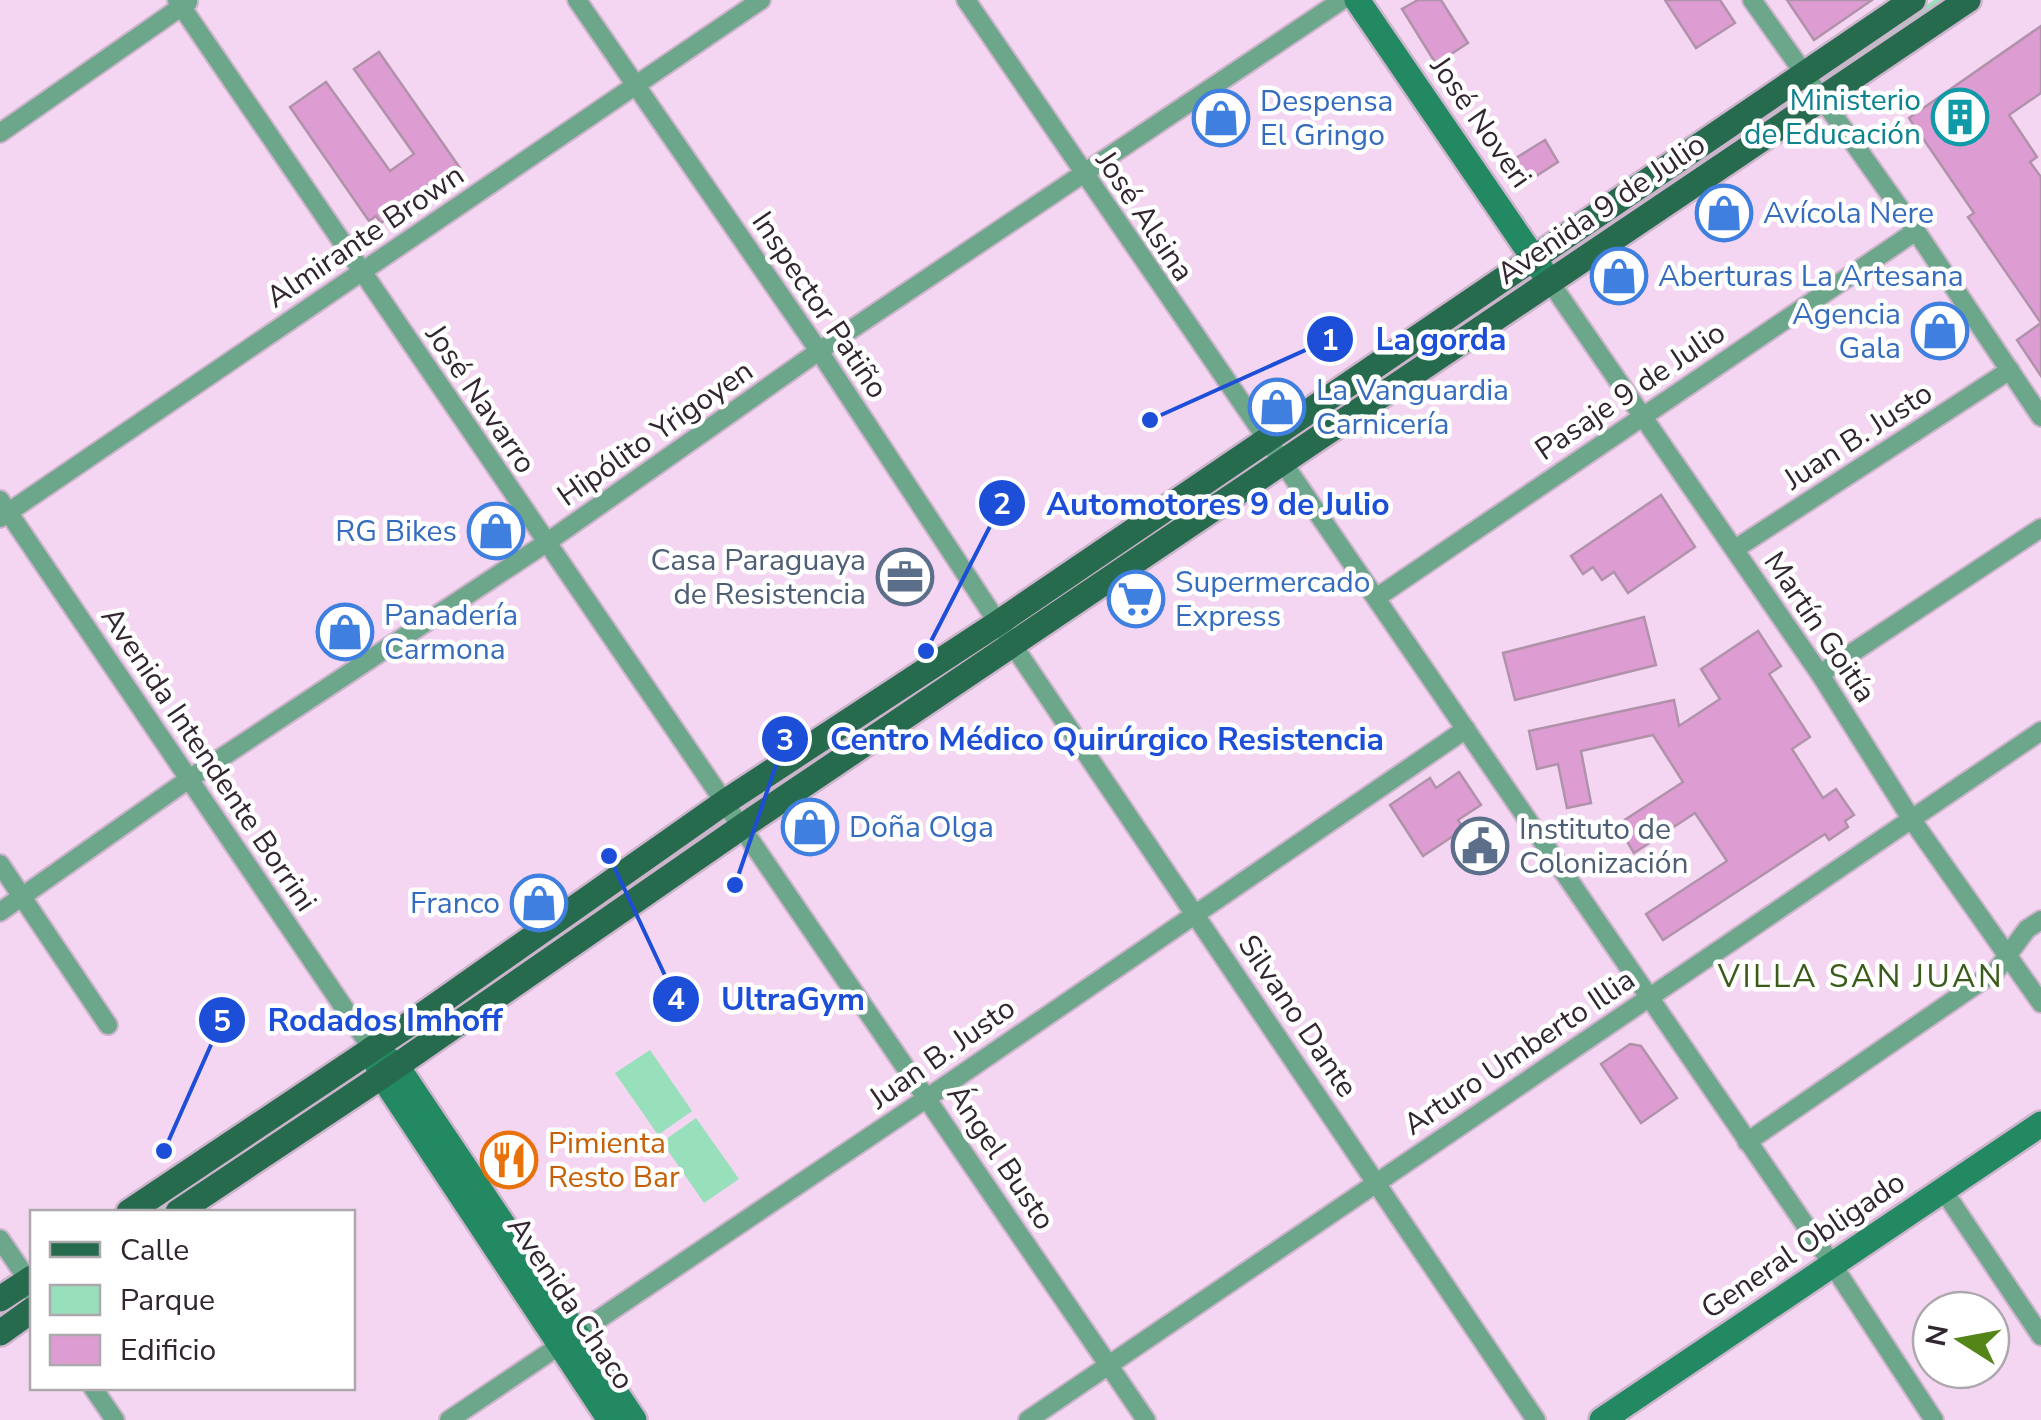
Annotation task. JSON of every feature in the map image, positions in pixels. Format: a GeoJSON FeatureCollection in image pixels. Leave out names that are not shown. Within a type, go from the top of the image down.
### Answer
{"type":"FeatureCollection","features":[{"type":"Feature","properties":{"kind":"main road","name":"Avenida 9 de Julio"},"geometry":{"type":"LineString","coordinates":[[181,1210],[742,826],[1265,440],[1914,0]]}},
{"type":"Feature","properties":{"kind":"main road","name":"Avenida 9 de Julio"},"geometry":{"type":"LineString","coordinates":[[132,1210],[372,1050],[726,802],[1280,462],[1968,0]]}},
{"type":"Feature","properties":{"kind":"main road"},"geometry":{"type":"LineString","coordinates":[[0,1299],[30,1284]]}},
{"type":"Feature","properties":{"kind":"main road"},"geometry":{"type":"LineString","coordinates":[[0,1332],[30,1311]]}},
{"type":"Feature","properties":{"kind":"street","name":"Inspector Patiño"},"geometry":{"type":"LineString","coordinates":[[576,0],[819,351],[1006,633]]}},
{"type":"Feature","properties":{"kind":"street","name":"Almirante Brown"},"geometry":{"type":"LineString","coordinates":[[3,510],[761,0]]}},
{"type":"Feature","properties":{"kind":"street","name":"José Alsina"},"geometry":{"type":"LineString","coordinates":[[966,0],[1832,1264],[1934,1420]]}},
{"type":"Feature","properties":{"kind":"street","name":"Hipólito Yrigoyen"},"geometry":{"type":"LineString","coordinates":[[0,912],[546,543],[1082,172],[1342,0]]}},
{"type":"Feature","properties":{"kind":"street","name":"José Noveri"},"geometry":{"type":"LineString","coordinates":[[1357,0],[1550,282]]}},
{"type":"Feature","properties":{"kind":"street"},"geometry":{"type":"LineString","coordinates":[[1752,0],[1916,231],[2041,417]]}},
{"type":"Feature","properties":{"kind":"street"},"geometry":{"type":"LineString","coordinates":[[0,133],[183,2]]}},
{"type":"Feature","properties":{"kind":"street","name":"José Navarro"},"geometry":{"type":"LineString","coordinates":[[183,2],[362,272],[742,826]]}},
{"type":"Feature","properties":{"kind":"street","name":"Pasaje 9 de Julio"},"geometry":{"type":"LineString","coordinates":[[1376,598],[1916,231]]}},
{"type":"Feature","properties":{"kind":"street","name":"Martín Goitía"},"geometry":{"type":"LineString","coordinates":[[1550,282],[1820,674],[1912,820],[2041,1003]]}},
{"type":"Feature","properties":{"kind":"street","name":"Juan B. Justo"},"geometry":{"type":"LineString","coordinates":[[1735,549],[2010,370]]}},
{"type":"Feature","properties":{"kind":"street","name":"Avenida Intendente Borrini"},"geometry":{"type":"LineString","coordinates":[[3,510],[372,1050]]}},
{"type":"Feature","properties":{"kind":"street"},"geometry":{"type":"LineString","coordinates":[[1820,674],[2041,528]]}},
{"type":"Feature","properties":{"kind":"street","name":"Silvano Dante"},"geometry":{"type":"LineString","coordinates":[[1006,633],[1536,1420]]}},
{"type":"Feature","properties":{"kind":"street","name":"Juan B. Justo"},"geometry":{"type":"LineString","coordinates":[[448,1420],[1466,728]]}},
{"type":"Feature","properties":{"kind":"street","name":"Arturo Umberto Illia"},"geometry":{"type":"LineString","coordinates":[[1028,1420],[2041,731]]}},
{"type":"Feature","properties":{"kind":"street","name":"Ángel Busto"},"geometry":{"type":"LineString","coordinates":[[742,826],[1146,1420]]}},
{"type":"Feature","properties":{"kind":"street"},"geometry":{"type":"LineString","coordinates":[[0,864],[108,1025]]}},
{"type":"Feature","properties":{"kind":"street"},"geometry":{"type":"LineString","coordinates":[[1747,1142],[1996,971],[2027,929],[2041,920]]}},
{"type":"Feature","properties":{"kind":"street","name":"Avenida Chaco"},"geometry":{"type":"LineString","coordinates":[[372,1050],[568,1340],[634,1420]]}},
{"type":"Feature","properties":{"kind":"street","name":"General Obligado"},"geometry":{"type":"LineString","coordinates":[[1602,1420],[2041,1124]]}},
{"type":"Feature","properties":{"kind":"street"},"geometry":{"type":"LineString","coordinates":[[1943,1190],[2041,1336]]}},
{"type":"Feature","properties":{"kind":"street"},"geometry":{"type":"LineString","coordinates":[[0,1239],[30,1283]]}},
{"type":"Feature","properties":{"kind":"street","name":"Avenida Chaco"},"geometry":{"type":"LineString","coordinates":[[568,1340],[610,1420]]}},
{"type":"Feature","properties":{"kind":"street"},"geometry":{"type":"LineString","coordinates":[[94,1390],[115,1420]]}},
{"type":"Feature","properties":{"kind":"green space"},"geometry":{"type":"Polygon","coordinates":[[[1934,0],[1953,0],[1828,85],[1822,76],[1934,0]]]}},
{"type":"Feature","properties":{"kind":"green space"},"geometry":{"type":"Polygon","coordinates":[[[1793,97],[1799,106],[1560,264],[1554,256],[1793,97]]]}},
{"type":"Feature","properties":{"kind":"green space"},"geometry":{"type":"Polygon","coordinates":[[[1514,281],[1520,290],[1283,452],[1277,444],[1514,281]]]}},
{"type":"Feature","properties":{"kind":"green space"},"geometry":{"type":"Polygon","coordinates":[[[1247,466],[1251,474],[1013,632],[1008,624],[1247,466]]]}},
{"type":"Feature","properties":{"kind":"green space"},"geometry":{"type":"Polygon","coordinates":[[[984,645],[989,653],[751,814],[745,806],[984,645]]]}},
{"type":"Feature","properties":{"kind":"green space"},"geometry":{"type":"Polygon","coordinates":[[[718,823],[724,832],[407,1047],[400,1037],[718,823]]]}},
{"type":"Feature","properties":{"kind":"green space"},"geometry":{"type":"Polygon","coordinates":[[[650,1050],[692,1111],[658,1135],[615,1073],[650,1050]]]}},
{"type":"Feature","properties":{"kind":"green space"},"geometry":{"type":"Polygon","coordinates":[[[356,1069],[363,1080],[168,1210],[144,1210],[356,1069]]]}},
{"type":"Feature","properties":{"kind":"green space"},"geometry":{"type":"Polygon","coordinates":[[[696,1118],[739,1179],[704,1203],[662,1142],[696,1118]]]}},
{"type":"Feature","properties":{"kind":"building"},"geometry":{"type":"Polygon","coordinates":[[[1418,0],[1441,0],[1468,43],[1436,64],[1402,9],[1418,0]]]}},
{"type":"Feature","properties":{"kind":"building"},"geometry":{"type":"Polygon","coordinates":[[[1665,0],[1720,0],[1735,23],[1696,48],[1665,0]]]}},
{"type":"Feature","properties":{"kind":"building"},"geometry":{"type":"Polygon","coordinates":[[[1787,0],[1872,0],[1814,40],[1787,0]]]}},
{"type":"Feature","properties":{"kind":"building"},"geometry":{"type":"Polygon","coordinates":[[[2041,26],[2041,93],[2009,115],[2037,157],[2030,162],[2041,177],[2041,323],[1968,217],[1974,213],[1909,118],[2041,26]]]}},
{"type":"Feature","properties":{"kind":"building"},"geometry":{"type":"Polygon","coordinates":[[[379,52],[460,168],[381,223],[376,216],[369,221],[290,107],[326,82],[390,171],[414,154],[354,69],[379,52]]]}},
{"type":"Feature","properties":{"kind":"building"},"geometry":{"type":"Polygon","coordinates":[[[1545,140],[1558,162],[1522,185],[1508,163],[1545,140]]]}},
{"type":"Feature","properties":{"kind":"building"},"geometry":{"type":"Polygon","coordinates":[[[2041,323],[2041,376],[2017,340],[2041,323]]]}},
{"type":"Feature","properties":{"kind":"building"},"geometry":{"type":"Polygon","coordinates":[[[1661,495],[1695,547],[1628,593],[1614,572],[1602,580],[1593,567],[1583,574],[1571,556],[1661,495]]]}},
{"type":"Feature","properties":{"kind":"building"},"geometry":{"type":"Polygon","coordinates":[[[1644,617],[1656,665],[1515,700],[1503,653],[1644,617]]]}},
{"type":"Feature","properties":{"kind":"building"},"geometry":{"type":"Polygon","coordinates":[[[1758,631],[1781,666],[1769,674],[1810,737],[1792,749],[1823,798],[1836,789],[1854,815],[1845,821],[1848,827],[1829,840],[1825,834],[1663,940],[1646,914],[1727,861],[1695,813],[1634,853],[1617,825],[1683,782],[1653,735],[1581,751],[1591,803],[1567,808],[1558,764],[1537,769],[1529,731],[1674,700],[1679,726],[1720,699],[1701,669],[1758,631]]]}},
{"type":"Feature","properties":{"kind":"building"},"geometry":{"type":"Polygon","coordinates":[[[1459,772],[1481,805],[1458,820],[1464,829],[1423,856],[1390,805],[1430,778],[1436,788],[1459,772]]]}},
{"type":"Feature","properties":{"kind":"building"},"geometry":{"type":"Polygon","coordinates":[[[1630,1044],[1641,1046],[1677,1098],[1641,1123],[1601,1064],[1630,1044]]]}},
{"type":"Feature","properties":{"kind":"place","name":"Ministerio de Educación"},"geometry":{"type":"Point","coordinates":[1960,117]}},
{"type":"Feature","properties":{"kind":"place","name":"Despensa El Gringo"},"geometry":{"type":"Point","coordinates":[1221,118]}},
{"type":"Feature","properties":{"kind":"place","name":"Avícola Nere"},"geometry":{"type":"Point","coordinates":[1724,213]}},
{"type":"Feature","properties":{"kind":"place","name":"Aberturas La Artesana"},"geometry":{"type":"Point","coordinates":[1619,276]}},
{"type":"Feature","properties":{"kind":"place","name":"Agencia Gala"},"geometry":{"type":"Point","coordinates":[1940,331]}},
{"type":"Feature","properties":{"kind":"place","name":"La Vanguardia Carnicería"},"geometry":{"type":"Point","coordinates":[1277,407]}},
{"type":"Feature","properties":{"kind":"place","name":"La gorda"},"geometry":{"type":"Point","coordinates":[1150,420]}},
{"type":"Feature","properties":{"kind":"place","name":"RG Bikes"},"geometry":{"type":"Point","coordinates":[496,531]}},
{"type":"Feature","properties":{"kind":"place","name":"Casa Paraguaya de Resistencia"},"geometry":{"type":"Point","coordinates":[905,577]}},
{"type":"Feature","properties":{"kind":"place","name":"Supermercado Express"},"geometry":{"type":"Point","coordinates":[1136,599]}},
{"type":"Feature","properties":{"kind":"place","name":"Panadería Carmona"},"geometry":{"type":"Point","coordinates":[345,632]}},
{"type":"Feature","properties":{"kind":"place","name":"Automotores 9 de Julio"},"geometry":{"type":"Point","coordinates":[926,651]}},
{"type":"Feature","properties":{"kind":"place","name":"Doña Olga"},"geometry":{"type":"Point","coordinates":[810,827]}},
{"type":"Feature","properties":{"kind":"place","name":"Instituto de Colonización"},"geometry":{"type":"Point","coordinates":[1480,846]}},
{"type":"Feature","properties":{"kind":"place","name":"UltraGym"},"geometry":{"type":"Point","coordinates":[609,856]}},
{"type":"Feature","properties":{"kind":"place","name":"Centro Médico Quirúrgico Resistencia"},"geometry":{"type":"Point","coordinates":[735,885]}},
{"type":"Feature","properties":{"kind":"place","name":"Franco"},"geometry":{"type":"Point","coordinates":[539,903]}},
{"type":"Feature","properties":{"kind":"place","name":"Rodados Imhoff"},"geometry":{"type":"Point","coordinates":[164,1151]}},
{"type":"Feature","properties":{"kind":"place","name":"Pimienta Resto Bar"},"geometry":{"type":"Point","coordinates":[509,1160]}},
{"type":"Feature","properties":{"kind":"district","name":"VILLA SAN JUAN"},"geometry":{"type":"Point","coordinates":[1861,976]}}]}
